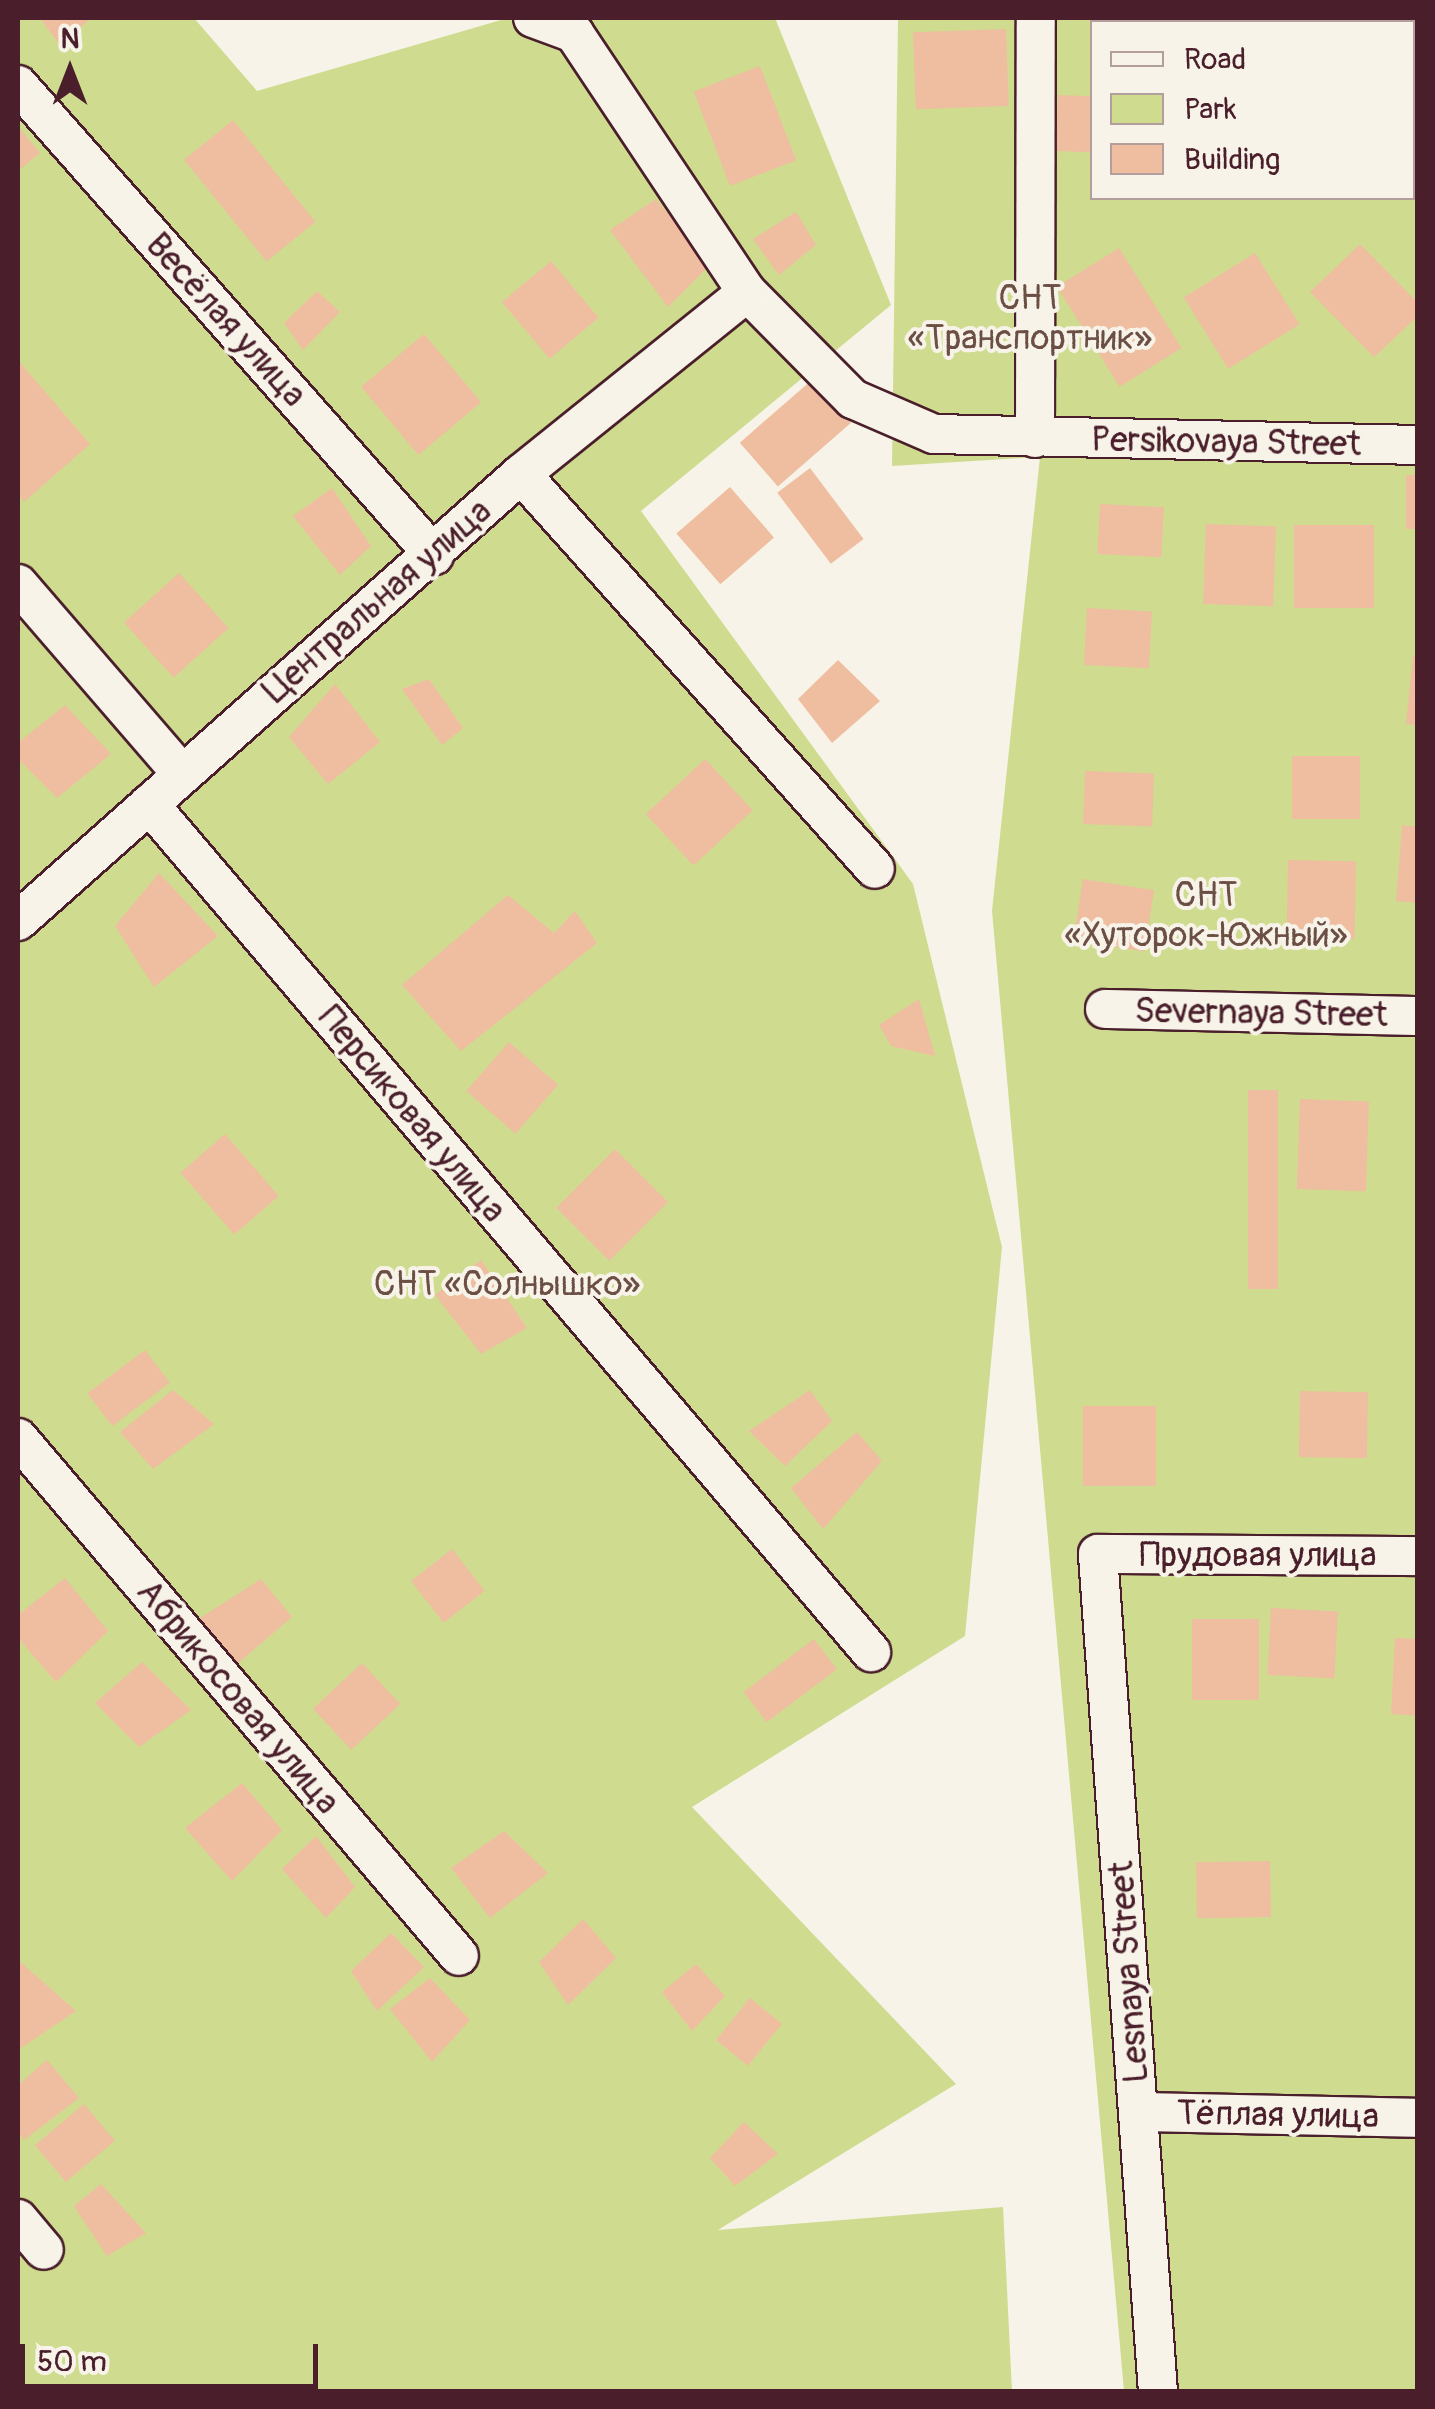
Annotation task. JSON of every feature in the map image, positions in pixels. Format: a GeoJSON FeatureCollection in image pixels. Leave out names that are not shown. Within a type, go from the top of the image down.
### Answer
{"type":"FeatureCollection","features":[{"type":"Feature","properties":{"kind":"street","name":"Persikovaya Street"},"geometry":{"type":"LineString","coordinates":[[532,18],[574,33],[665,162],[747,292],[853,399],[934,434],[1418,445]]}},
{"type":"Feature","properties":{"kind":"street"},"geometry":{"type":"LineString","coordinates":[[1034,438],[1036,18]]}},
{"type":"Feature","properties":{"kind":"street","name":"Весёлая улица"},"geometry":{"type":"LineString","coordinates":[[18,85],[434,555]]}},
{"type":"Feature","properties":{"kind":"street","name":"Центральная улица"},"geometry":{"type":"LineString","coordinates":[[18,921],[180,772],[434,555],[521,474],[747,292]]}},
{"type":"Feature","properties":{"kind":"street"},"geometry":{"type":"LineString","coordinates":[[521,474],[875,869]]}},
{"type":"Feature","properties":{"kind":"street"},"geometry":{"type":"LineString","coordinates":[[18,584],[180,772]]}},
{"type":"Feature","properties":{"kind":"street","name":"Персиковая улица"},"geometry":{"type":"LineString","coordinates":[[149,804],[870,1652]]}},
{"type":"Feature","properties":{"kind":"street","name":"Severnaya Street"},"geometry":{"type":"LineString","coordinates":[[1106,1009],[1418,1016]]}},
{"type":"Feature","properties":{"kind":"street","name":"Абрикосовая улица"},"geometry":{"type":"LineString","coordinates":[[18,1438],[460,1956]]}},
{"type":"Feature","properties":{"kind":"street","name":"Прудовая улица"},"geometry":{"type":"LineString","coordinates":[[1098,1554],[1418,1556]]}},
{"type":"Feature","properties":{"kind":"street","name":"Lesnaya Street"},"geometry":{"type":"LineString","coordinates":[[1098,1554],[1158,2392]]}},
{"type":"Feature","properties":{"kind":"street","name":"Тёплая улица"},"geometry":{"type":"LineString","coordinates":[[1139,2112],[1418,2118]]}},
{"type":"Feature","properties":{"kind":"street"},"geometry":{"type":"LineString","coordinates":[[18,2219],[44,2250]]}},
{"type":"Feature","properties":{"kind":"green space","name":"СНТ «Солнышко»"},"geometry":{"type":"Polygon","coordinates":[[[18,18],[194,18],[257,91],[508,18],[775,18],[891,305],[641,511],[913,884],[1002,1247],[965,1636],[692,1807],[956,2084],[718,2230],[1003,2207],[1012,2391],[18,2391],[18,18]]]}},
{"type":"Feature","properties":{"kind":"green space","name":"СНТ «Хуторок-Южный»"},"geometry":{"type":"Polygon","coordinates":[[[898,18],[1417,18],[1417,2391],[1124,2391],[992,911],[1040,457],[892,466],[898,18]]]}},
{"type":"Feature","properties":{"kind":"building"},"geometry":{"type":"Polygon","coordinates":[[[40,18],[92,18],[59,44],[40,18]]]}},
{"type":"Feature","properties":{"kind":"building"},"geometry":{"type":"Polygon","coordinates":[[[1006,29],[1009,106],[916,109],[913,32],[1006,29]]]}},
{"type":"Feature","properties":{"kind":"building"},"geometry":{"type":"Polygon","coordinates":[[[760,66],[796,160],[730,186],[694,91],[760,66]]]}},
{"type":"Feature","properties":{"kind":"building"},"geometry":{"type":"Polygon","coordinates":[[[1058,95],[1090,96],[1090,152],[1056,151],[1058,95]]]}},
{"type":"Feature","properties":{"kind":"building"},"geometry":{"type":"Polygon","coordinates":[[[233,120],[315,222],[266,261],[184,160],[233,120]]]}},
{"type":"Feature","properties":{"kind":"building"},"geometry":{"type":"Polygon","coordinates":[[[18,126],[40,153],[18,171],[18,126]]]}},
{"type":"Feature","properties":{"kind":"building"},"geometry":{"type":"Polygon","coordinates":[[[656,199],[710,265],[668,307],[610,230],[656,199]]]}},
{"type":"Feature","properties":{"kind":"building"},"geometry":{"type":"Polygon","coordinates":[[[796,212],[816,245],[779,275],[753,239],[796,212]]]}},
{"type":"Feature","properties":{"kind":"building"},"geometry":{"type":"Polygon","coordinates":[[[1360,244],[1418,303],[1418,316],[1374,357],[1310,292],[1360,244]]]}},
{"type":"Feature","properties":{"kind":"building"},"geometry":{"type":"Polygon","coordinates":[[[1119,248],[1182,348],[1120,387],[1057,287],[1119,248]]]}},
{"type":"Feature","properties":{"kind":"building"},"geometry":{"type":"Polygon","coordinates":[[[1255,253],[1300,324],[1228,369],[1184,298],[1255,253]]]}},
{"type":"Feature","properties":{"kind":"building"},"geometry":{"type":"Polygon","coordinates":[[[551,261],[599,318],[550,359],[502,302],[551,261]]]}},
{"type":"Feature","properties":{"kind":"building"},"geometry":{"type":"Polygon","coordinates":[[[317,291],[340,312],[303,350],[284,323],[317,291]]]}},
{"type":"Feature","properties":{"kind":"building"},"geometry":{"type":"Polygon","coordinates":[[[424,334],[481,402],[418,455],[361,387],[424,334]]]}},
{"type":"Feature","properties":{"kind":"building"},"geometry":{"type":"Polygon","coordinates":[[[18,360],[90,444],[24,502],[18,494],[18,360]]]}},
{"type":"Feature","properties":{"kind":"building"},"geometry":{"type":"Polygon","coordinates":[[[813,379],[851,423],[778,486],[740,443],[813,379]]]}},
{"type":"Feature","properties":{"kind":"building"},"geometry":{"type":"Polygon","coordinates":[[[810,468],[864,539],[831,564],[777,493],[810,468]]]}},
{"type":"Feature","properties":{"kind":"building"},"geometry":{"type":"Polygon","coordinates":[[[1406,475],[1418,475],[1418,529],[1406,529],[1406,475]]]}},
{"type":"Feature","properties":{"kind":"building"},"geometry":{"type":"Polygon","coordinates":[[[730,487],[774,538],[720,584],[676,534],[730,487]]]}},
{"type":"Feature","properties":{"kind":"building"},"geometry":{"type":"Polygon","coordinates":[[[332,488],[371,546],[340,575],[293,516],[332,488]]]}},
{"type":"Feature","properties":{"kind":"building"},"geometry":{"type":"Polygon","coordinates":[[[1100,504],[1164,507],[1161,557],[1097,554],[1100,504]]]}},
{"type":"Feature","properties":{"kind":"building"},"geometry":{"type":"Polygon","coordinates":[[[1206,524],[1276,526],[1273,606],[1203,604],[1206,524]]]}},
{"type":"Feature","properties":{"kind":"building"},"geometry":{"type":"Polygon","coordinates":[[[1294,525],[1374,525],[1374,608],[1294,608],[1294,525]]]}},
{"type":"Feature","properties":{"kind":"building"},"geometry":{"type":"Polygon","coordinates":[[[179,573],[229,628],[174,678],[124,623],[179,573]]]}},
{"type":"Feature","properties":{"kind":"building"},"geometry":{"type":"Polygon","coordinates":[[[1087,608],[1152,611],[1149,668],[1084,665],[1087,608]]]}},
{"type":"Feature","properties":{"kind":"building"},"geometry":{"type":"Polygon","coordinates":[[[1413,656],[1418,657],[1418,725],[1406,724],[1413,656]]]}},
{"type":"Feature","properties":{"kind":"building"},"geometry":{"type":"Polygon","coordinates":[[[838,660],[880,701],[832,743],[798,699],[838,660]]]}},
{"type":"Feature","properties":{"kind":"building"},"geometry":{"type":"Polygon","coordinates":[[[429,679],[463,728],[442,745],[402,689],[429,679]]]}},
{"type":"Feature","properties":{"kind":"building"},"geometry":{"type":"Polygon","coordinates":[[[335,684],[380,742],[328,784],[289,737],[335,684]]]}},
{"type":"Feature","properties":{"kind":"building"},"geometry":{"type":"Polygon","coordinates":[[[65,705],[111,754],[57,798],[18,759],[18,743],[65,705]]]}},
{"type":"Feature","properties":{"kind":"building"},"geometry":{"type":"Polygon","coordinates":[[[1292,756],[1360,756],[1360,819],[1292,819],[1292,756]]]}},
{"type":"Feature","properties":{"kind":"building"},"geometry":{"type":"Polygon","coordinates":[[[705,759],[753,810],[694,865],[646,814],[705,759]]]}},
{"type":"Feature","properties":{"kind":"building"},"geometry":{"type":"Polygon","coordinates":[[[1085,771],[1154,773],[1152,826],[1083,824],[1085,771]]]}},
{"type":"Feature","properties":{"kind":"building"},"geometry":{"type":"Polygon","coordinates":[[[1402,825],[1418,827],[1418,903],[1396,901],[1402,825]]]}},
{"type":"Feature","properties":{"kind":"building"},"geometry":{"type":"Polygon","coordinates":[[[1288,860],[1356,861],[1355,939],[1287,938],[1288,860]]]}},
{"type":"Feature","properties":{"kind":"building"},"geometry":{"type":"Polygon","coordinates":[[[159,873],[218,936],[154,987],[115,926],[159,873]]]}},
{"type":"Feature","properties":{"kind":"building"},"geometry":{"type":"Polygon","coordinates":[[[1083,879],[1154,890],[1144,951],[1073,940],[1083,879]]]}},
{"type":"Feature","properties":{"kind":"building"},"geometry":{"type":"Polygon","coordinates":[[[508,895],[554,933],[575,911],[597,943],[461,1051],[402,985],[508,895]]]}},
{"type":"Feature","properties":{"kind":"building"},"geometry":{"type":"Polygon","coordinates":[[[919,999],[935,1056],[891,1046],[879,1025],[919,999]]]}},
{"type":"Feature","properties":{"kind":"building"},"geometry":{"type":"Polygon","coordinates":[[[509,1042],[558,1085],[515,1134],[466,1091],[509,1042]]]}},
{"type":"Feature","properties":{"kind":"building"},"geometry":{"type":"Polygon","coordinates":[[[1248,1090],[1278,1090],[1278,1289],[1248,1289],[1248,1090]]]}},
{"type":"Feature","properties":{"kind":"building"},"geometry":{"type":"Polygon","coordinates":[[[1300,1099],[1369,1101],[1366,1191],[1297,1189],[1300,1099]]]}},
{"type":"Feature","properties":{"kind":"building"},"geometry":{"type":"Polygon","coordinates":[[[225,1134],[279,1196],[234,1235],[180,1173],[225,1134]]]}},
{"type":"Feature","properties":{"kind":"building"},"geometry":{"type":"Polygon","coordinates":[[[615,1149],[668,1202],[609,1261],[556,1208],[615,1149]]]}},
{"type":"Feature","properties":{"kind":"building"},"geometry":{"type":"Polygon","coordinates":[[[481,1260],[527,1328],[481,1354],[435,1295],[481,1260]]]}},
{"type":"Feature","properties":{"kind":"building"},"geometry":{"type":"Polygon","coordinates":[[[145,1350],[170,1383],[112,1426],[87,1393],[145,1350]]]}},
{"type":"Feature","properties":{"kind":"building"},"geometry":{"type":"Polygon","coordinates":[[[173,1390],[214,1424],[153,1469],[120,1432],[173,1390]]]}},
{"type":"Feature","properties":{"kind":"building"},"geometry":{"type":"Polygon","coordinates":[[[810,1390],[832,1421],[785,1466],[749,1431],[810,1390]]]}},
{"type":"Feature","properties":{"kind":"building"},"geometry":{"type":"Polygon","coordinates":[[[1300,1391],[1368,1392],[1367,1458],[1299,1457],[1300,1391]]]}},
{"type":"Feature","properties":{"kind":"building"},"geometry":{"type":"Polygon","coordinates":[[[1083,1406],[1156,1406],[1156,1486],[1083,1486],[1083,1406]]]}},
{"type":"Feature","properties":{"kind":"building"},"geometry":{"type":"Polygon","coordinates":[[[857,1432],[882,1461],[823,1529],[791,1488],[857,1432]]]}},
{"type":"Feature","properties":{"kind":"building"},"geometry":{"type":"Polygon","coordinates":[[[452,1549],[485,1591],[444,1623],[411,1581],[452,1549]]]}},
{"type":"Feature","properties":{"kind":"building"},"geometry":{"type":"Polygon","coordinates":[[[65,1578],[108,1631],[56,1682],[18,1638],[18,1615],[65,1578]]]}},
{"type":"Feature","properties":{"kind":"building"},"geometry":{"type":"Polygon","coordinates":[[[261,1579],[292,1617],[236,1665],[200,1618],[261,1579]]]}},
{"type":"Feature","properties":{"kind":"building"},"geometry":{"type":"Polygon","coordinates":[[[1271,1608],[1338,1612],[1334,1678],[1267,1675],[1271,1608]]]}},
{"type":"Feature","properties":{"kind":"building"},"geometry":{"type":"Polygon","coordinates":[[[1192,1619],[1259,1619],[1259,1700],[1192,1700],[1192,1619]]]}},
{"type":"Feature","properties":{"kind":"building"},"geometry":{"type":"Polygon","coordinates":[[[1395,1638],[1418,1639],[1418,1716],[1391,1714],[1395,1638]]]}},
{"type":"Feature","properties":{"kind":"building"},"geometry":{"type":"Polygon","coordinates":[[[814,1639],[837,1669],[767,1722],[744,1692],[814,1639]]]}},
{"type":"Feature","properties":{"kind":"building"},"geometry":{"type":"Polygon","coordinates":[[[142,1662],[191,1710],[139,1747],[95,1703],[142,1662]]]}},
{"type":"Feature","properties":{"kind":"building"},"geometry":{"type":"Polygon","coordinates":[[[362,1663],[400,1704],[351,1750],[313,1709],[362,1663]]]}},
{"type":"Feature","properties":{"kind":"building"},"geometry":{"type":"Polygon","coordinates":[[[242,1783],[282,1830],[232,1881],[185,1828],[242,1783]]]}},
{"type":"Feature","properties":{"kind":"building"},"geometry":{"type":"Polygon","coordinates":[[[504,1831],[548,1873],[490,1918],[451,1868],[504,1831]]]}},
{"type":"Feature","properties":{"kind":"building"},"geometry":{"type":"Polygon","coordinates":[[[316,1836],[355,1887],[326,1918],[282,1869],[316,1836]]]}},
{"type":"Feature","properties":{"kind":"building"},"geometry":{"type":"Polygon","coordinates":[[[1270,1861],[1271,1917],[1197,1918],[1196,1862],[1270,1861]]]}},
{"type":"Feature","properties":{"kind":"building"},"geometry":{"type":"Polygon","coordinates":[[[583,1919],[616,1958],[568,2005],[539,1962],[583,1919]]]}},
{"type":"Feature","properties":{"kind":"building"},"geometry":{"type":"Polygon","coordinates":[[[391,1933],[424,1967],[377,2011],[351,1971],[391,1933]]]}},
{"type":"Feature","properties":{"kind":"building"},"geometry":{"type":"Polygon","coordinates":[[[18,1960],[76,2011],[18,2050],[18,1960]]]}},
{"type":"Feature","properties":{"kind":"building"},"geometry":{"type":"Polygon","coordinates":[[[696,1964],[725,1996],[692,2031],[662,1992],[696,1964]]]}},
{"type":"Feature","properties":{"kind":"building"},"geometry":{"type":"Polygon","coordinates":[[[430,1978],[470,2020],[432,2062],[390,2009],[430,1978]]]}},
{"type":"Feature","properties":{"kind":"building"},"geometry":{"type":"Polygon","coordinates":[[[750,1998],[782,2024],[748,2066],[716,2040],[750,1998]]]}},
{"type":"Feature","properties":{"kind":"building"},"geometry":{"type":"Polygon","coordinates":[[[47,2060],[79,2098],[24,2140],[18,2131],[18,2085],[47,2060]]]}},
{"type":"Feature","properties":{"kind":"building"},"geometry":{"type":"Polygon","coordinates":[[[84,2104],[115,2141],[66,2182],[35,2145],[84,2104]]]}},
{"type":"Feature","properties":{"kind":"building"},"geometry":{"type":"Polygon","coordinates":[[[744,2122],[778,2154],[735,2186],[710,2158],[744,2122]]]}},
{"type":"Feature","properties":{"kind":"building"},"geometry":{"type":"Polygon","coordinates":[[[101,2184],[146,2233],[107,2256],[74,2206],[101,2184]]]}},
{"type":"Feature","properties":{"kind":"park label","name":"СНТ «Транспортник»"},"geometry":{"type":"Point","coordinates":[1030,318]}}]}
